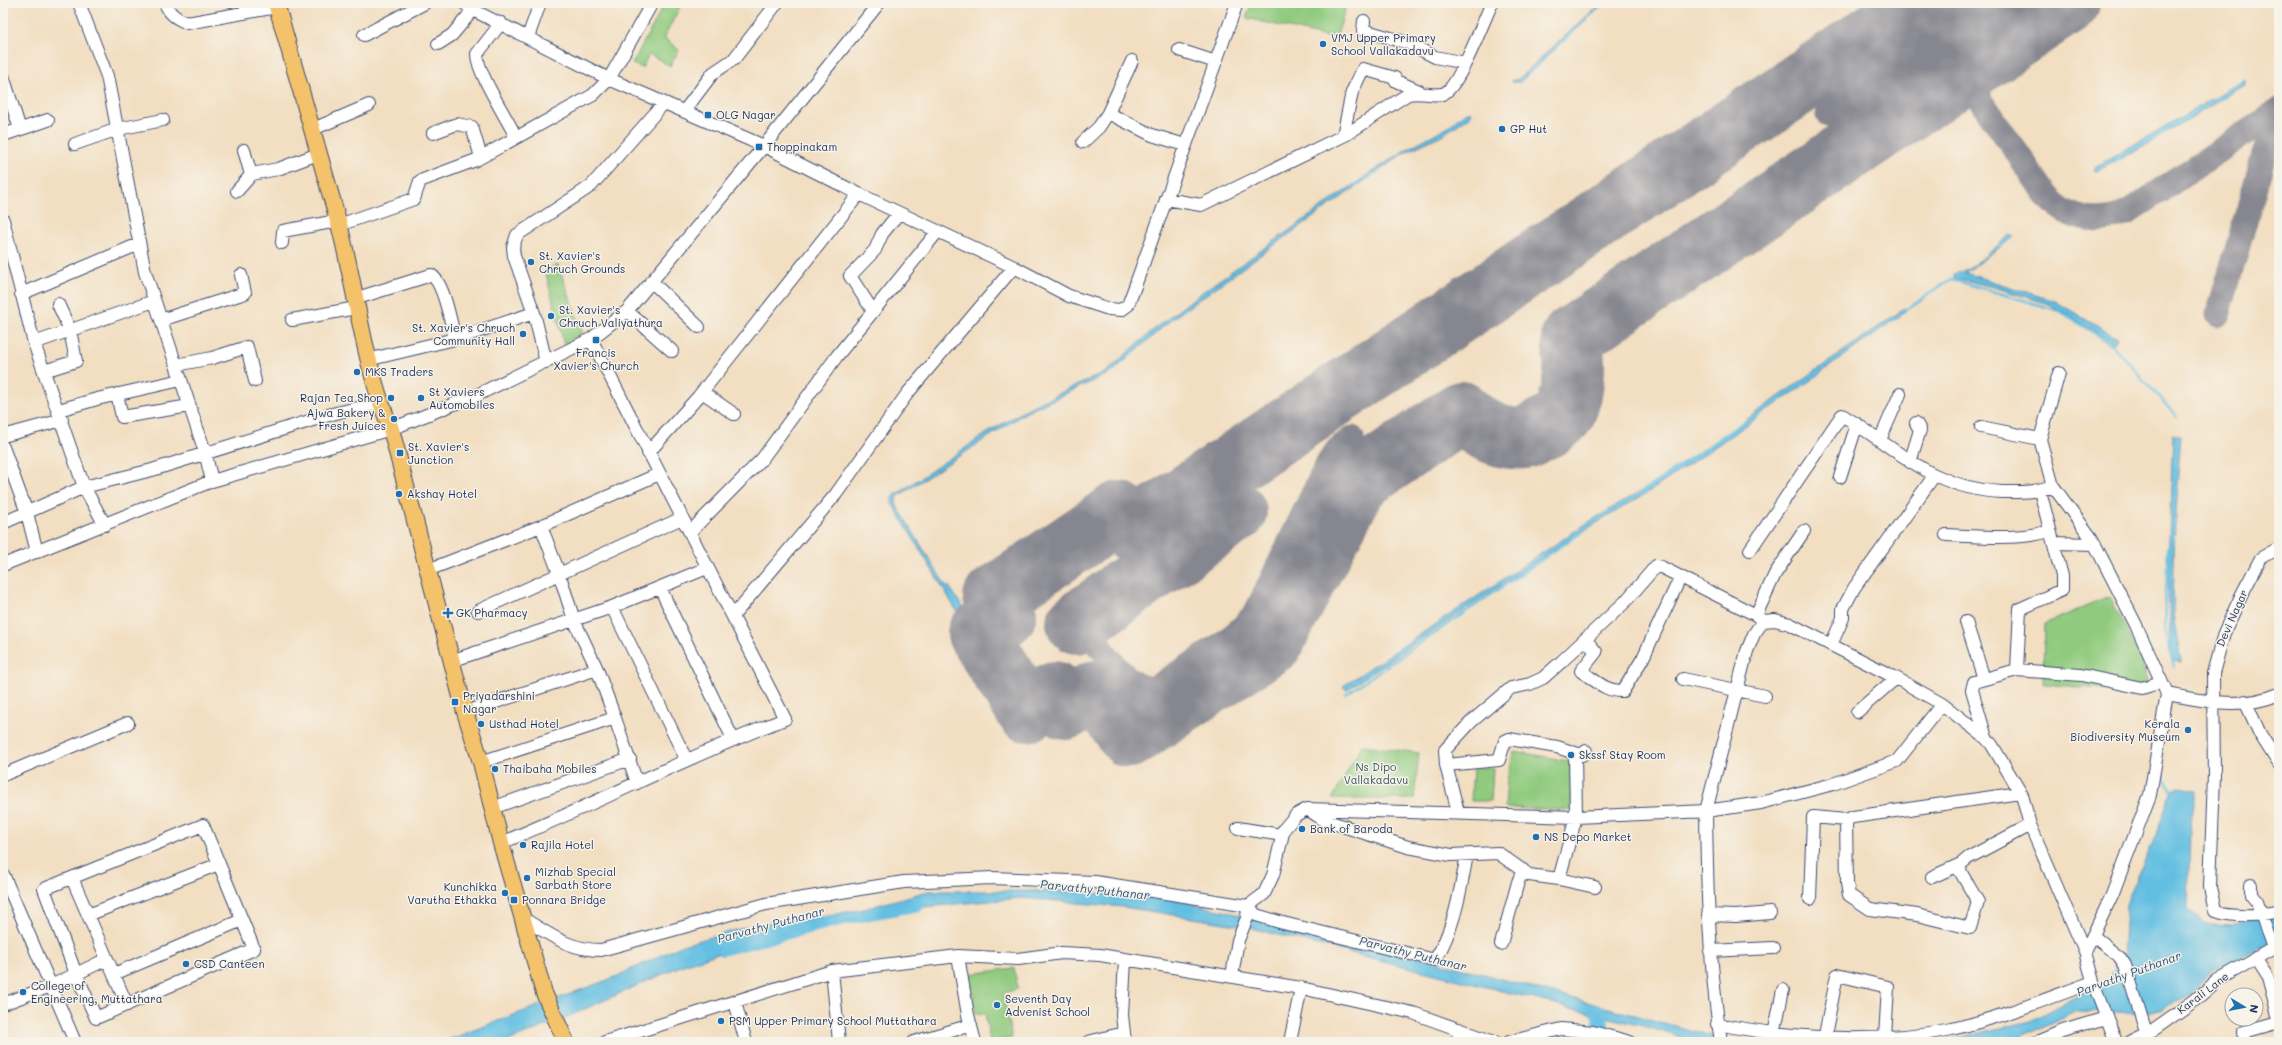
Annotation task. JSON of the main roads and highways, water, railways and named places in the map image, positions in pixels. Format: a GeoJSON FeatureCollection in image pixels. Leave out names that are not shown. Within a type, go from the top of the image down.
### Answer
{"type":"FeatureCollection","features":[{"type":"Feature","properties":{"kind":"main road"},"geometry":{"type":"LineString","coordinates":[[277,5],[338,223],[368,360],[379,402],[390,429],[465,712],[481,762],[501,843],[544,993],[563,1037]]}},
{"type":"Feature","properties":{"kind":"water"},"geometry":{"type":"Polygon","coordinates":[[[1601,3],[1605,3],[1520,82],[1512,82],[1513,80],[1518,79],[1601,3]]]}},
{"type":"Feature","properties":{"kind":"water"},"geometry":{"type":"Polygon","coordinates":[[[2244,80],[2244,85],[2153,141],[2098,171],[2094,168],[2244,80]]]}},
{"type":"Feature","properties":{"kind":"water"},"geometry":{"type":"Polygon","coordinates":[[[1466,112],[1471,112],[1470,116],[1444,134],[1404,153],[1172,319],[1112,372],[1025,413],[897,497],[896,504],[947,588],[949,586],[965,611],[959,615],[892,503],[892,497],[995,428],[1032,406],[1106,372],[1159,325],[1205,290],[1366,176],[1405,150],[1449,126],[1466,112]]]}},
{"type":"Feature","properties":{"kind":"water"},"geometry":{"type":"Polygon","coordinates":[[[2011,234],[2014,237],[1965,273],[2055,301],[2117,338],[2114,344],[2066,313],[2049,304],[1997,288],[1965,280],[1956,280],[1953,274],[1967,269],[1975,264],[2011,234]]]}},
{"type":"Feature","properties":{"kind":"water"},"geometry":{"type":"Polygon","coordinates":[[[1905,308],[1906,311],[1800,388],[1655,488],[1560,545],[1346,690],[1343,686],[1584,525],[1666,476],[1905,308]]]}},
{"type":"Feature","properties":{"kind":"water"},"geometry":{"type":"Polygon","coordinates":[[[2173,434],[2181,436],[2175,511],[2173,614],[2181,662],[2173,661],[2170,647],[2168,566],[2173,434]]]}},
{"type":"Feature","properties":{"kind":"water"},"geometry":{"type":"Polygon","coordinates":[[[2179,787],[2196,790],[2190,829],[2188,909],[2204,923],[2233,925],[2279,911],[2279,940],[2211,970],[2191,994],[2161,1010],[2146,1013],[2076,1011],[2009,1042],[1941,1042],[2031,1021],[2108,980],[2123,958],[2126,904],[2155,837],[2172,789],[2179,787]]]}},
{"type":"Feature","properties":{"kind":"water"},"geometry":{"type":"Polygon","coordinates":[[[928,891],[1061,891],[1168,898],[1424,958],[1734,1042],[1695,1042],[1654,1029],[1243,926],[1123,907],[1021,898],[882,911],[776,935],[683,965],[565,1018],[506,1042],[442,1042],[615,977],[683,945],[747,927],[860,910],[928,891]]]}},
{"type":"Feature","properties":{"kind":"waterway"},"geometry":{"type":"LineString","coordinates":[[1904,311],[1951,279],[2060,311],[2113,346],[2177,417]]}},
{"type":"Feature","properties":{"kind":"waterway"},"geometry":{"type":"LineString","coordinates":[[1637,495],[1742,423]]}},
{"type":"Feature","properties":{"kind":"waterway"},"geometry":{"type":"LineString","coordinates":[[1346,694],[1582,532]]}},
{"type":"Feature","properties":{"kind":"waterway"},"geometry":{"type":"LineString","coordinates":[[2168,546],[2164,629],[2174,667]]}},
{"type":"Feature","properties":{"kind":"waterway"},"geometry":{"type":"LineString","coordinates":[[2160,772],[2173,793]]}},
{"type":"Feature","properties":{"kind":"waterway","name":"Parvathy Puthanar"},"geometry":{"type":"LineString","coordinates":[[722,951],[844,920],[919,906]]}},
{"type":"Feature","properties":{"kind":"waterway"},"geometry":{"type":"LineString","coordinates":[[1599,1012],[1601,1024]]}},
{"type":"Feature","properties":{"kind":"place","name":"VMJ Upper Primary School Vallakadavu"},"geometry":{"type":"Point","coordinates":[1323,44]}},
{"type":"Feature","properties":{"kind":"place","name":"OLG Nagar"},"geometry":{"type":"Point","coordinates":[708,115]}},
{"type":"Feature","properties":{"kind":"place","name":"GP Hut"},"geometry":{"type":"Point","coordinates":[1502,129]}},
{"type":"Feature","properties":{"kind":"place","name":"Thoppinakam"},"geometry":{"type":"Point","coordinates":[759,147]}},
{"type":"Feature","properties":{"kind":"place","name":"St. Xavier's Chruch Grounds"},"geometry":{"type":"Point","coordinates":[531,262]}},
{"type":"Feature","properties":{"kind":"place","name":"St. Xavier's Chruch Valiyathura"},"geometry":{"type":"Point","coordinates":[551,316]}},
{"type":"Feature","properties":{"kind":"place","name":"St. Xavier's Chruch Community Hall"},"geometry":{"type":"Point","coordinates":[523,334]}},
{"type":"Feature","properties":{"kind":"place","name":"Francis Xavier's Church"},"geometry":{"type":"Point","coordinates":[596,340]}},
{"type":"Feature","properties":{"kind":"place","name":"MKS Traders"},"geometry":{"type":"Point","coordinates":[357,372]}},
{"type":"Feature","properties":{"kind":"place","name":"Rajan Tea Shop"},"geometry":{"type":"Point","coordinates":[391,398]}},
{"type":"Feature","properties":{"kind":"place","name":"St Xaviers Automobiles"},"geometry":{"type":"Point","coordinates":[421,398]}},
{"type":"Feature","properties":{"kind":"place","name":"Ajwa Bakery & Fresh Juices"},"geometry":{"type":"Point","coordinates":[394,419]}},
{"type":"Feature","properties":{"kind":"place","name":"St. Xavier's Junction"},"geometry":{"type":"Point","coordinates":[400,453]}},
{"type":"Feature","properties":{"kind":"place","name":"Akshay Hotel"},"geometry":{"type":"Point","coordinates":[399,494]}},
{"type":"Feature","properties":{"kind":"place","name":"GK Pharmacy"},"geometry":{"type":"Point","coordinates":[448,613]}},
{"type":"Feature","properties":{"kind":"place","name":"Priyadarshini Nagar"},"geometry":{"type":"Point","coordinates":[455,702]}},
{"type":"Feature","properties":{"kind":"place","name":"Usthad Hotel"},"geometry":{"type":"Point","coordinates":[481,724]}},
{"type":"Feature","properties":{"kind":"place","name":"Kerala Biodiversity Museum"},"geometry":{"type":"Point","coordinates":[2188,730]}},
{"type":"Feature","properties":{"kind":"place","name":"Skssf Stay Room"},"geometry":{"type":"Point","coordinates":[1571,755]}},
{"type":"Feature","properties":{"kind":"place","name":"Thaibaha Mobiles"},"geometry":{"type":"Point","coordinates":[495,769]}},
{"type":"Feature","properties":{"kind":"place","name":"Bank of Baroda"},"geometry":{"type":"Point","coordinates":[1302,829]}},
{"type":"Feature","properties":{"kind":"place","name":"NS Depo Market"},"geometry":{"type":"Point","coordinates":[1536,837]}},
{"type":"Feature","properties":{"kind":"place","name":"Rajila Hotel"},"geometry":{"type":"Point","coordinates":[523,845]}},
{"type":"Feature","properties":{"kind":"place","name":"Mizhab Special Sarbath Store"},"geometry":{"type":"Point","coordinates":[527,878]}},
{"type":"Feature","properties":{"kind":"place","name":"Kunchikka Varutha Ethakka"},"geometry":{"type":"Point","coordinates":[505,893]}},
{"type":"Feature","properties":{"kind":"place","name":"Ponnara Bridge"},"geometry":{"type":"Point","coordinates":[514,900]}},
{"type":"Feature","properties":{"kind":"place","name":"CSD Canteen"},"geometry":{"type":"Point","coordinates":[186,964]}},
{"type":"Feature","properties":{"kind":"place","name":"College of Engineering, Muttathara"},"geometry":{"type":"Point","coordinates":[23,992]}},
{"type":"Feature","properties":{"kind":"place","name":"Seventh Day Advenist School"},"geometry":{"type":"Point","coordinates":[997,1005]}},
{"type":"Feature","properties":{"kind":"place","name":"PSM Upper Primary School Muttathara"},"geometry":{"type":"Point","coordinates":[721,1021]}},
{"type":"Feature","properties":{"kind":"park label","name":"Ns Dipo Vallakadavu"},"geometry":{"type":"Point","coordinates":[1376,773]}}]}
